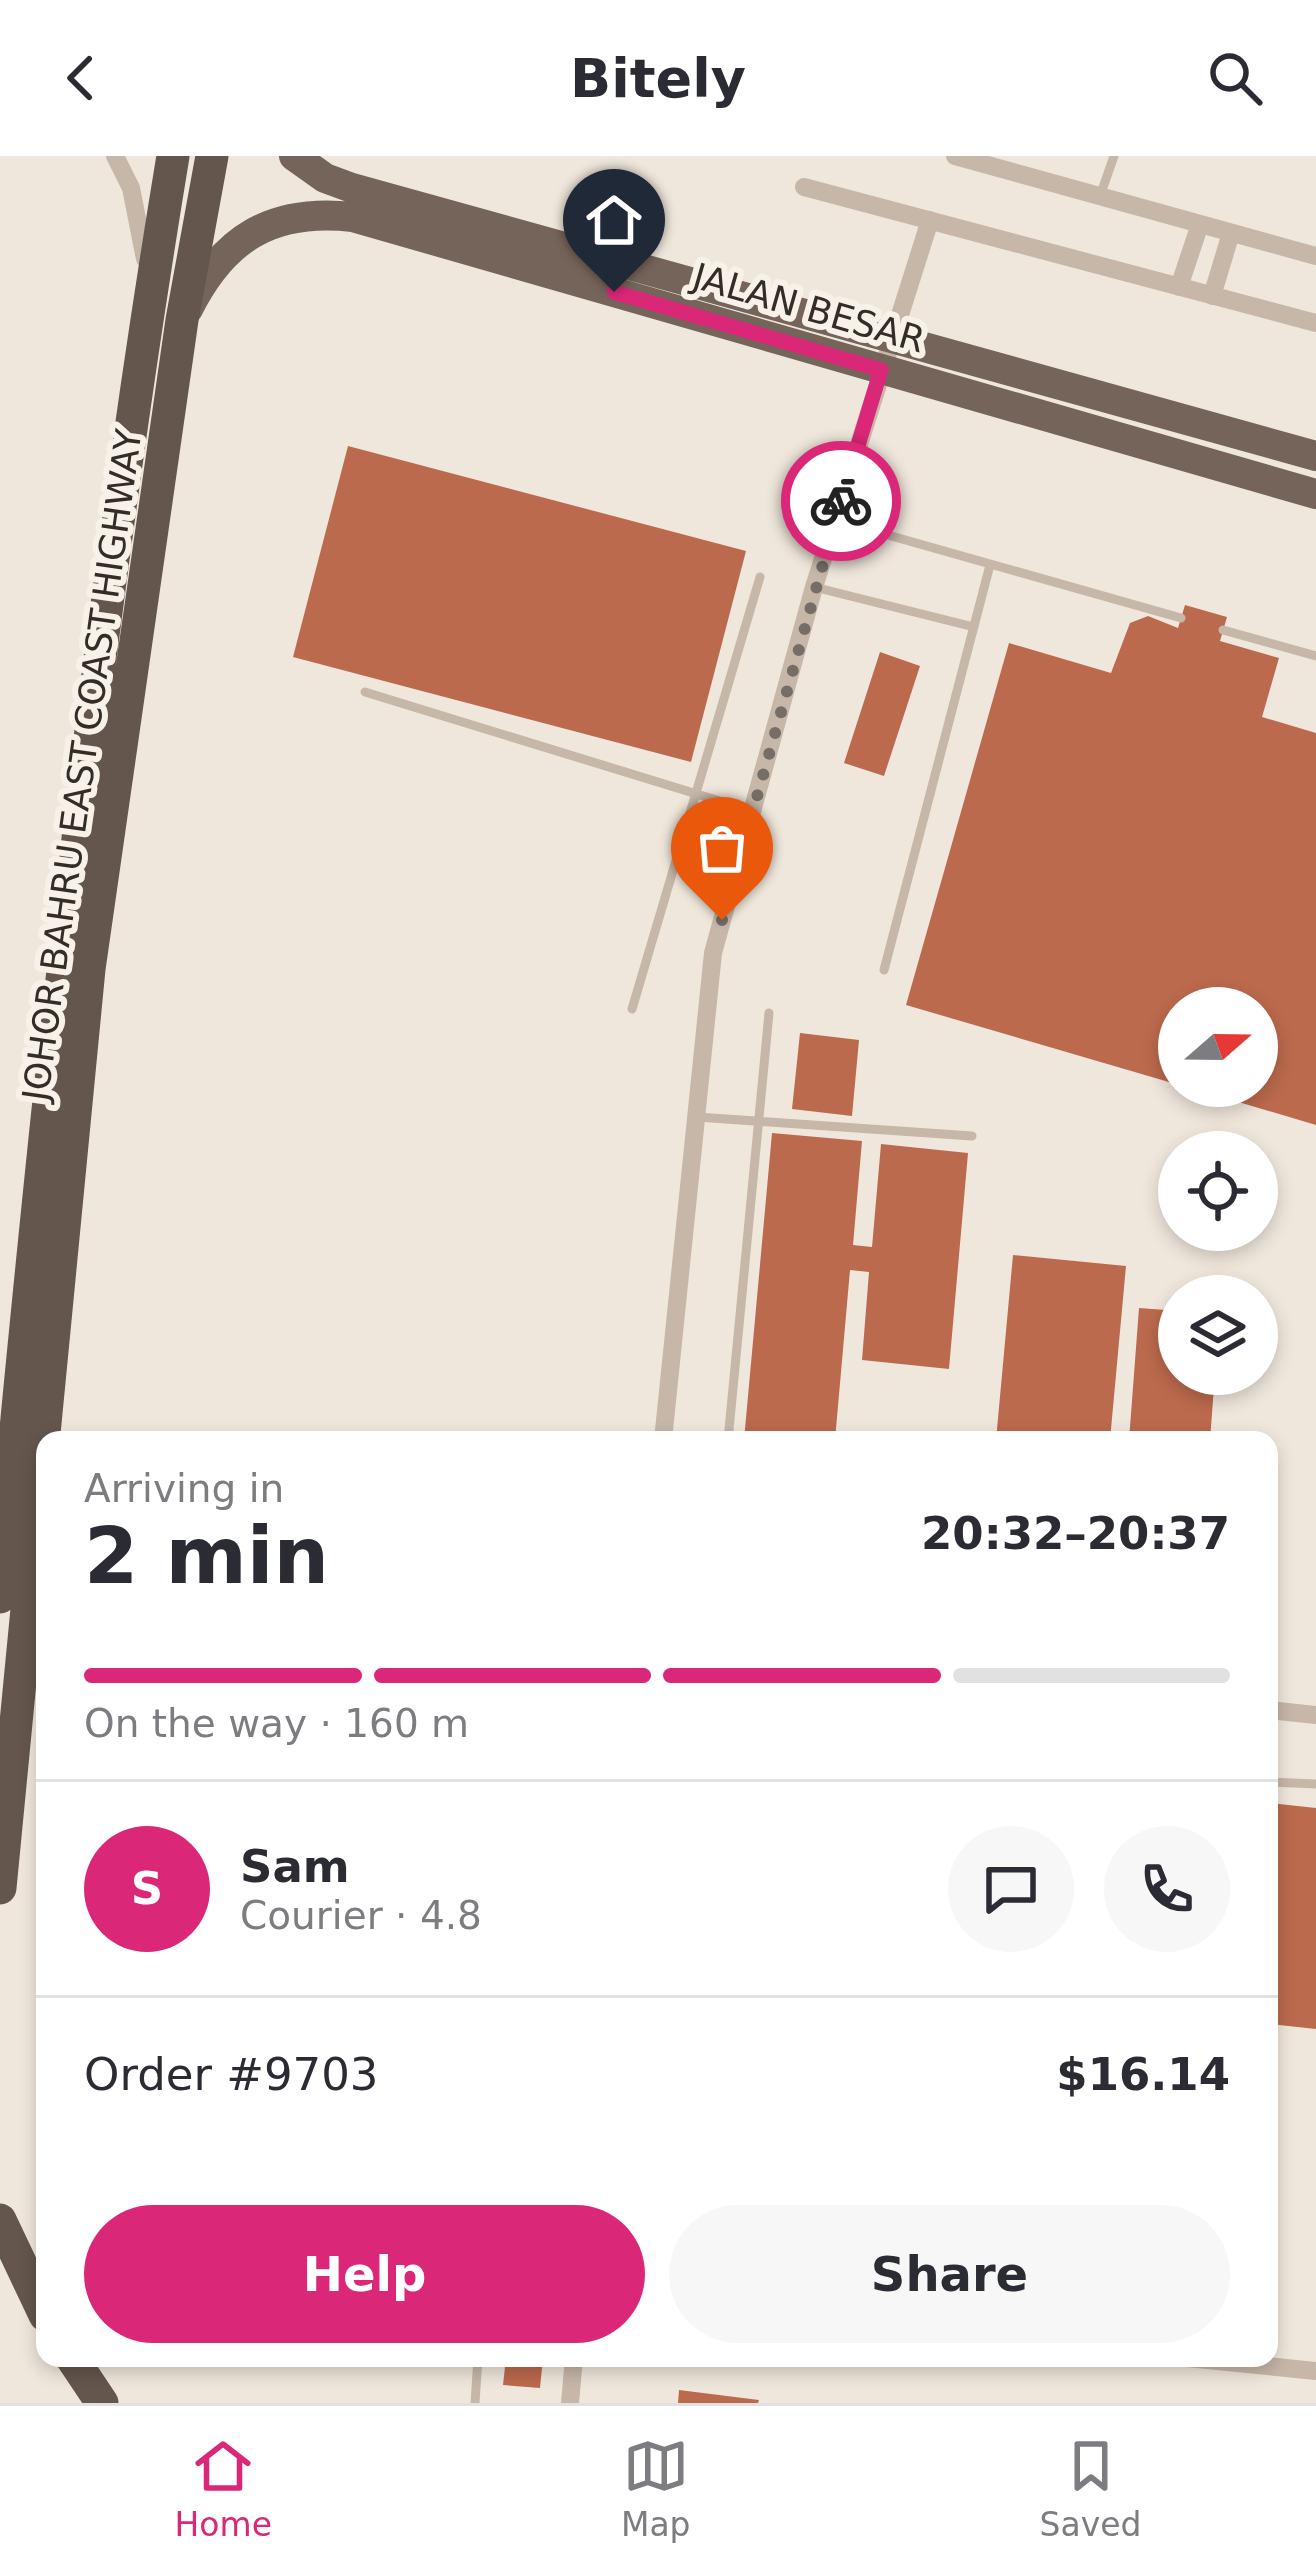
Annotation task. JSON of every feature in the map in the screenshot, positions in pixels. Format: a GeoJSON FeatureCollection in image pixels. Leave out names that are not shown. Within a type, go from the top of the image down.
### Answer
{"type":"FeatureCollection","features":[{"type":"Feature","properties":{"kind":"highway","name":"JOHOR BAHRU EAST COAST HIGHWAY"},"geometry":{"type":"LineString","coordinates":[[0,1597],[86,789],[145,323],[173,156]]}},
{"type":"Feature","properties":{"kind":"highway","name":"JOHOR BAHRU EAST COAST HIGHWAY"},"geometry":{"type":"LineString","coordinates":[[44,1431],[89,969],[182,320],[212,156]]}},
{"type":"Feature","properties":{"kind":"highway","name":"JOHOR BAHRU EAST COAST HIGHWAY"},"geometry":{"type":"LineString","coordinates":[[0,1888],[36,1516]]}},
{"type":"Feature","properties":{"kind":"highway"},"geometry":{"type":"LineString","coordinates":[[0,2220],[36,2296]]}},
{"type":"Feature","properties":{"kind":"highway"},"geometry":{"type":"LineString","coordinates":[[78,2367],[102,2403]]}},
{"type":"Feature","properties":{"kind":"main road","name":"JALAN BESAR"},"geometry":{"type":"LineString","coordinates":[[294,156],[313,172],[352,188],[1316,456]]}},
{"type":"Feature","properties":{"kind":"main road","name":"JALAN BESAR"},"geometry":{"type":"LineString","coordinates":[[182,320],[202,281],[241,241],[266,224],[317,213],[353,217],[1316,494]]}},
{"type":"Feature","properties":{"kind":"street"},"geometry":{"type":"LineString","coordinates":[[115,156],[131,188],[145,244],[145,323]]}},
{"type":"Feature","properties":{"kind":"street"},"geometry":{"type":"LineString","coordinates":[[955,156],[1316,256]]}},
{"type":"Feature","properties":{"kind":"street"},"geometry":{"type":"LineString","coordinates":[[804,187],[1316,323]]}},
{"type":"Feature","properties":{"kind":"street"},"geometry":{"type":"LineString","coordinates":[[664,1431],[713,952],[814,587],[931,220]]}},
{"type":"Feature","properties":{"kind":"street"},"geometry":{"type":"LineString","coordinates":[[1179,287],[1200,224]]}},
{"type":"Feature","properties":{"kind":"street"},"geometry":{"type":"LineString","coordinates":[[1212,296],[1231,233]]}},
{"type":"Feature","properties":{"kind":"street"},"geometry":{"type":"LineString","coordinates":[[1278,1711],[1316,1715]]}},
{"type":"Feature","properties":{"kind":"street"},"geometry":{"type":"LineString","coordinates":[[570,2403],[573,2367]]}},
{"type":"Feature","properties":{"kind":"street"},"geometry":{"type":"LineString","coordinates":[[1276,2367],[1316,2371]]}},
{"type":"Feature","properties":{"kind":"lane"},"geometry":{"type":"LineString","coordinates":[[1100,196],[1114,156]]}},
{"type":"Feature","properties":{"kind":"lane"},"geometry":{"type":"LineString","coordinates":[[835,520],[1181,618]]}},
{"type":"Feature","properties":{"kind":"lane"},"geometry":{"type":"LineString","coordinates":[[884,970],[990,565]]}},
{"type":"Feature","properties":{"kind":"lane"},"geometry":{"type":"LineString","coordinates":[[632,1009],[760,577]]}},
{"type":"Feature","properties":{"kind":"lane"},"geometry":{"type":"LineString","coordinates":[[814,587],[974,627]]}},
{"type":"Feature","properties":{"kind":"lane"},"geometry":{"type":"LineString","coordinates":[[1223,630],[1316,656]]}},
{"type":"Feature","properties":{"kind":"lane"},"geometry":{"type":"LineString","coordinates":[[365,692],[752,811]]}},
{"type":"Feature","properties":{"kind":"lane"},"geometry":{"type":"LineString","coordinates":[[729,1431],[769,1012]]}},
{"type":"Feature","properties":{"kind":"lane"},"geometry":{"type":"LineString","coordinates":[[697,1117],[971,1136]]}},
{"type":"Feature","properties":{"kind":"lane"},"geometry":{"type":"LineString","coordinates":[[1278,1782],[1316,1784]]}},
{"type":"Feature","properties":{"kind":"lane"},"geometry":{"type":"LineString","coordinates":[[475,2403],[477,2367]]}},
{"type":"Feature","properties":{"kind":"building"},"geometry":{"type":"Polygon","coordinates":[[[348,446],[746,551],[691,762],[293,657],[348,446]]]}},
{"type":"Feature","properties":{"kind":"building"},"geometry":{"type":"Polygon","coordinates":[[[1185,605],[1227,617],[1220,641],[1279,658],[1262,717],[1316,733],[1316,1125],[1255,1107],[1278,1107],[1278,987],[1158,987],[1158,1079],[906,1005],[1009,643],[1111,673],[1130,623],[1148,616],[1178,628],[1185,605]]]}},
{"type":"Feature","properties":{"kind":"building"},"geometry":{"type":"Polygon","coordinates":[[[880,652],[920,666],[884,776],[844,763],[880,652]]]}},
{"type":"Feature","properties":{"kind":"building"},"geometry":{"type":"Polygon","coordinates":[[[800,1033],[859,1040],[852,1116],[792,1109],[800,1033]]]}},
{"type":"Feature","properties":{"kind":"building"},"geometry":{"type":"Polygon","coordinates":[[[772,1133],[862,1141],[853,1245],[872,1247],[881,1144],[968,1153],[949,1369],[862,1360],[869,1272],[850,1270],[836,1431],[745,1431],[772,1133]]]}},
{"type":"Feature","properties":{"kind":"building"},"geometry":{"type":"Polygon","coordinates":[[[1013,1255],[1126,1266],[1111,1431],[997,1431],[1013,1255]]]}},
{"type":"Feature","properties":{"kind":"building"},"geometry":{"type":"Polygon","coordinates":[[[1139,1308],[1158,1309],[1158,1395],[1213,1395],[1211,1431],[1130,1431],[1139,1308]]]}},
{"type":"Feature","properties":{"kind":"building"},"geometry":{"type":"Polygon","coordinates":[[[1278,1804],[1316,1808],[1316,2029],[1278,2025],[1278,1804]]]}},
{"type":"Feature","properties":{"kind":"building"},"geometry":{"type":"Polygon","coordinates":[[[505,2367],[542,2367],[540,2388],[503,2385],[505,2367]]]}},
{"type":"Feature","properties":{"kind":"building"},"geometry":{"type":"Polygon","coordinates":[[[679,2390],[759,2400],[678,2403],[679,2390]]]}},
{"type":"Feature","properties":{"kind":"way so far"},"geometry":{"type":"LineString","coordinates":[[722,920],[841,501]]}},
{"type":"Feature","properties":{"kind":"route"},"geometry":{"type":"LineString","coordinates":[[614,292],[881,370],[841,501]]}}]}
